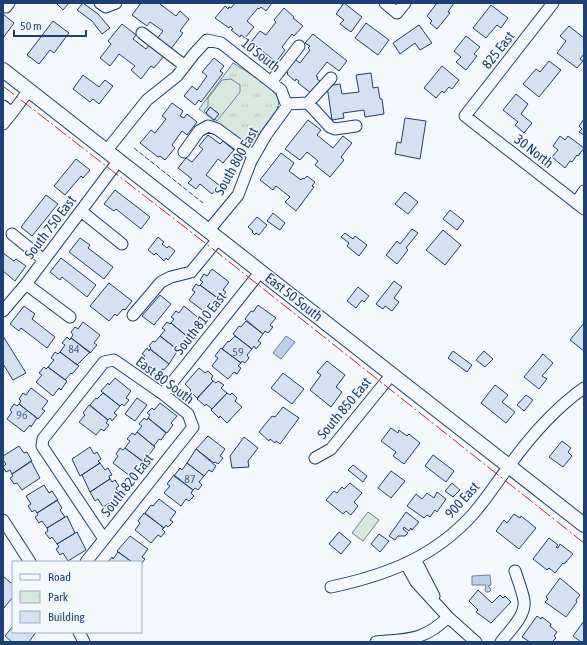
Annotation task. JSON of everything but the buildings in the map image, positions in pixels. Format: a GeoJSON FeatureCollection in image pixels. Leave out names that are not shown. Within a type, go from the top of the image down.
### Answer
{"type":"FeatureCollection","features":[{"type":"Feature","properties":{"kind":"main road","name":"East 50 South"},"geometry":{"type":"LineString","coordinates":[[3,70],[584,525]]}},
{"type":"Feature","properties":{"kind":"street"},"geometry":{"type":"LineString","coordinates":[[100,3],[106,7],[116,3]]}},
{"type":"Feature","properties":{"kind":"street"},"geometry":{"type":"LineString","coordinates":[[384,3],[397,13],[405,3]]}},
{"type":"Feature","properties":{"kind":"street","name":"825 East"},"geometry":{"type":"LineString","coordinates":[[465,116],[554,3]]}},
{"type":"Feature","properties":{"kind":"street"},"geometry":{"type":"LineString","coordinates":[[107,150],[148,100],[177,76],[185,66],[142,33]]}},
{"type":"Feature","properties":{"kind":"street","name":"10 South"},"geometry":{"type":"LineString","coordinates":[[185,66],[207,40],[221,43],[281,90],[287,105]]}},
{"type":"Feature","properties":{"kind":"street"},"geometry":{"type":"LineString","coordinates":[[271,82],[299,46]]}},
{"type":"Feature","properties":{"kind":"street"},"geometry":{"type":"LineString","coordinates":[[287,105],[308,103],[331,78]]}},
{"type":"Feature","properties":{"kind":"street"},"geometry":{"type":"LineString","coordinates":[[3,124],[7,109],[29,90]]}},
{"type":"Feature","properties":{"kind":"street"},"geometry":{"type":"LineString","coordinates":[[308,103],[330,127],[335,129],[356,126]]}},
{"type":"Feature","properties":{"kind":"street","name":"South 800 East"},"geometry":{"type":"LineString","coordinates":[[133,316],[161,282],[171,277],[191,272],[238,195],[254,156],[266,135],[287,105]]}},
{"type":"Feature","properties":{"kind":"street","name":"30 North"},"geometry":{"type":"LineString","coordinates":[[465,116],[580,206]]}},
{"type":"Feature","properties":{"kind":"street"},"geometry":{"type":"LineString","coordinates":[[184,152],[199,131],[208,126],[217,130],[254,156]]}},
{"type":"Feature","properties":{"kind":"street","name":"South 750 East"},"geometry":{"type":"LineString","coordinates":[[3,311],[26,284],[119,160]]}},
{"type":"Feature","properties":{"kind":"street"},"geometry":{"type":"LineString","coordinates":[[580,206],[584,191]]}},
{"type":"Feature","properties":{"kind":"street"},"geometry":{"type":"LineString","coordinates":[[81,211],[122,244]]}},
{"type":"Feature","properties":{"kind":"street"},"geometry":{"type":"LineString","coordinates":[[12,234],[44,260]]}},
{"type":"Feature","properties":{"kind":"street","name":"South 810 East"},"geometry":{"type":"LineString","coordinates":[[164,394],[261,271]]}},
{"type":"Feature","properties":{"kind":"street"},"geometry":{"type":"LineString","coordinates":[[26,284],[70,317]]}},
{"type":"Feature","properties":{"kind":"street","name":"East 80 South"},"geometry":{"type":"LineString","coordinates":[[104,539],[42,446],[43,439],[104,362],[114,360],[164,394],[188,414],[193,427]]}},
{"type":"Feature","properties":{"kind":"street","name":"South 850 East"},"geometry":{"type":"LineString","coordinates":[[315,458],[331,449],[392,374]]}},
{"type":"Feature","properties":{"kind":"street","name":"900 East"},"geometry":{"type":"LineString","coordinates":[[331,587],[374,577],[410,561],[443,540],[466,521],[534,433],[553,413],[584,388]]}},
{"type":"Feature","properties":{"kind":"street","name":"South 820 East"},"geometry":{"type":"LineString","coordinates":[[87,561],[193,427]]}},
{"type":"Feature","properties":{"kind":"street"},"geometry":{"type":"LineString","coordinates":[[3,520],[29,561]]}},
{"type":"Feature","properties":{"kind":"street"},"geometry":{"type":"LineString","coordinates":[[3,541],[13,536]]}},
{"type":"Feature","properties":{"kind":"street"},"geometry":{"type":"LineString","coordinates":[[410,561],[416,582],[445,613],[476,642]]}},
{"type":"Feature","properties":{"kind":"street"},"geometry":{"type":"LineString","coordinates":[[501,642],[521,616],[524,609],[524,602],[515,571]]}},
{"type":"Feature","properties":{"kind":"street"},"geometry":{"type":"LineString","coordinates":[[376,642],[406,640],[428,633],[438,627],[445,613]]}},
{"type":"Feature","properties":{"kind":"street"},"geometry":{"type":"LineString","coordinates":[[80,633],[84,642]]}},
{"type":"Feature","properties":{"kind":"green space"},"geometry":{"type":"Polygon","coordinates":[[[233,63],[269,87],[276,95],[278,102],[275,112],[252,143],[247,146],[199,109],[233,63]]]}},
{"type":"Feature","properties":{"kind":"green space"},"geometry":{"type":"Polygon","coordinates":[[[231,79],[240,85],[240,92],[217,121],[215,119],[219,114],[210,107],[206,113],[204,111],[208,106],[208,98],[222,80],[231,79]]]}},
{"type":"Feature","properties":{"kind":"green space"},"geometry":{"type":"Polygon","coordinates":[[[368,512],[379,520],[363,541],[352,533],[368,512]]]}},
{"type":"Feature","properties":{"kind":"water"},"geometry":{"type":"Polygon","coordinates":[[[286,336],[295,342],[281,359],[273,353],[286,336]]]}},
{"type":"Feature","properties":{"kind":"water"},"geometry":{"type":"Polygon","coordinates":[[[490,575],[491,585],[488,586],[491,590],[489,592],[486,592],[485,590],[486,585],[472,585],[472,576],[490,575]]]}},
{"type":"Feature","properties":{"kind":"fence"},"geometry":{"type":"LineString","coordinates":[[134,148],[203,203]]}},
{"type":"Feature","properties":{"kind":"power"},"geometry":{"type":"LineString","coordinates":[[3,86],[218,253],[584,543]]}}]}
